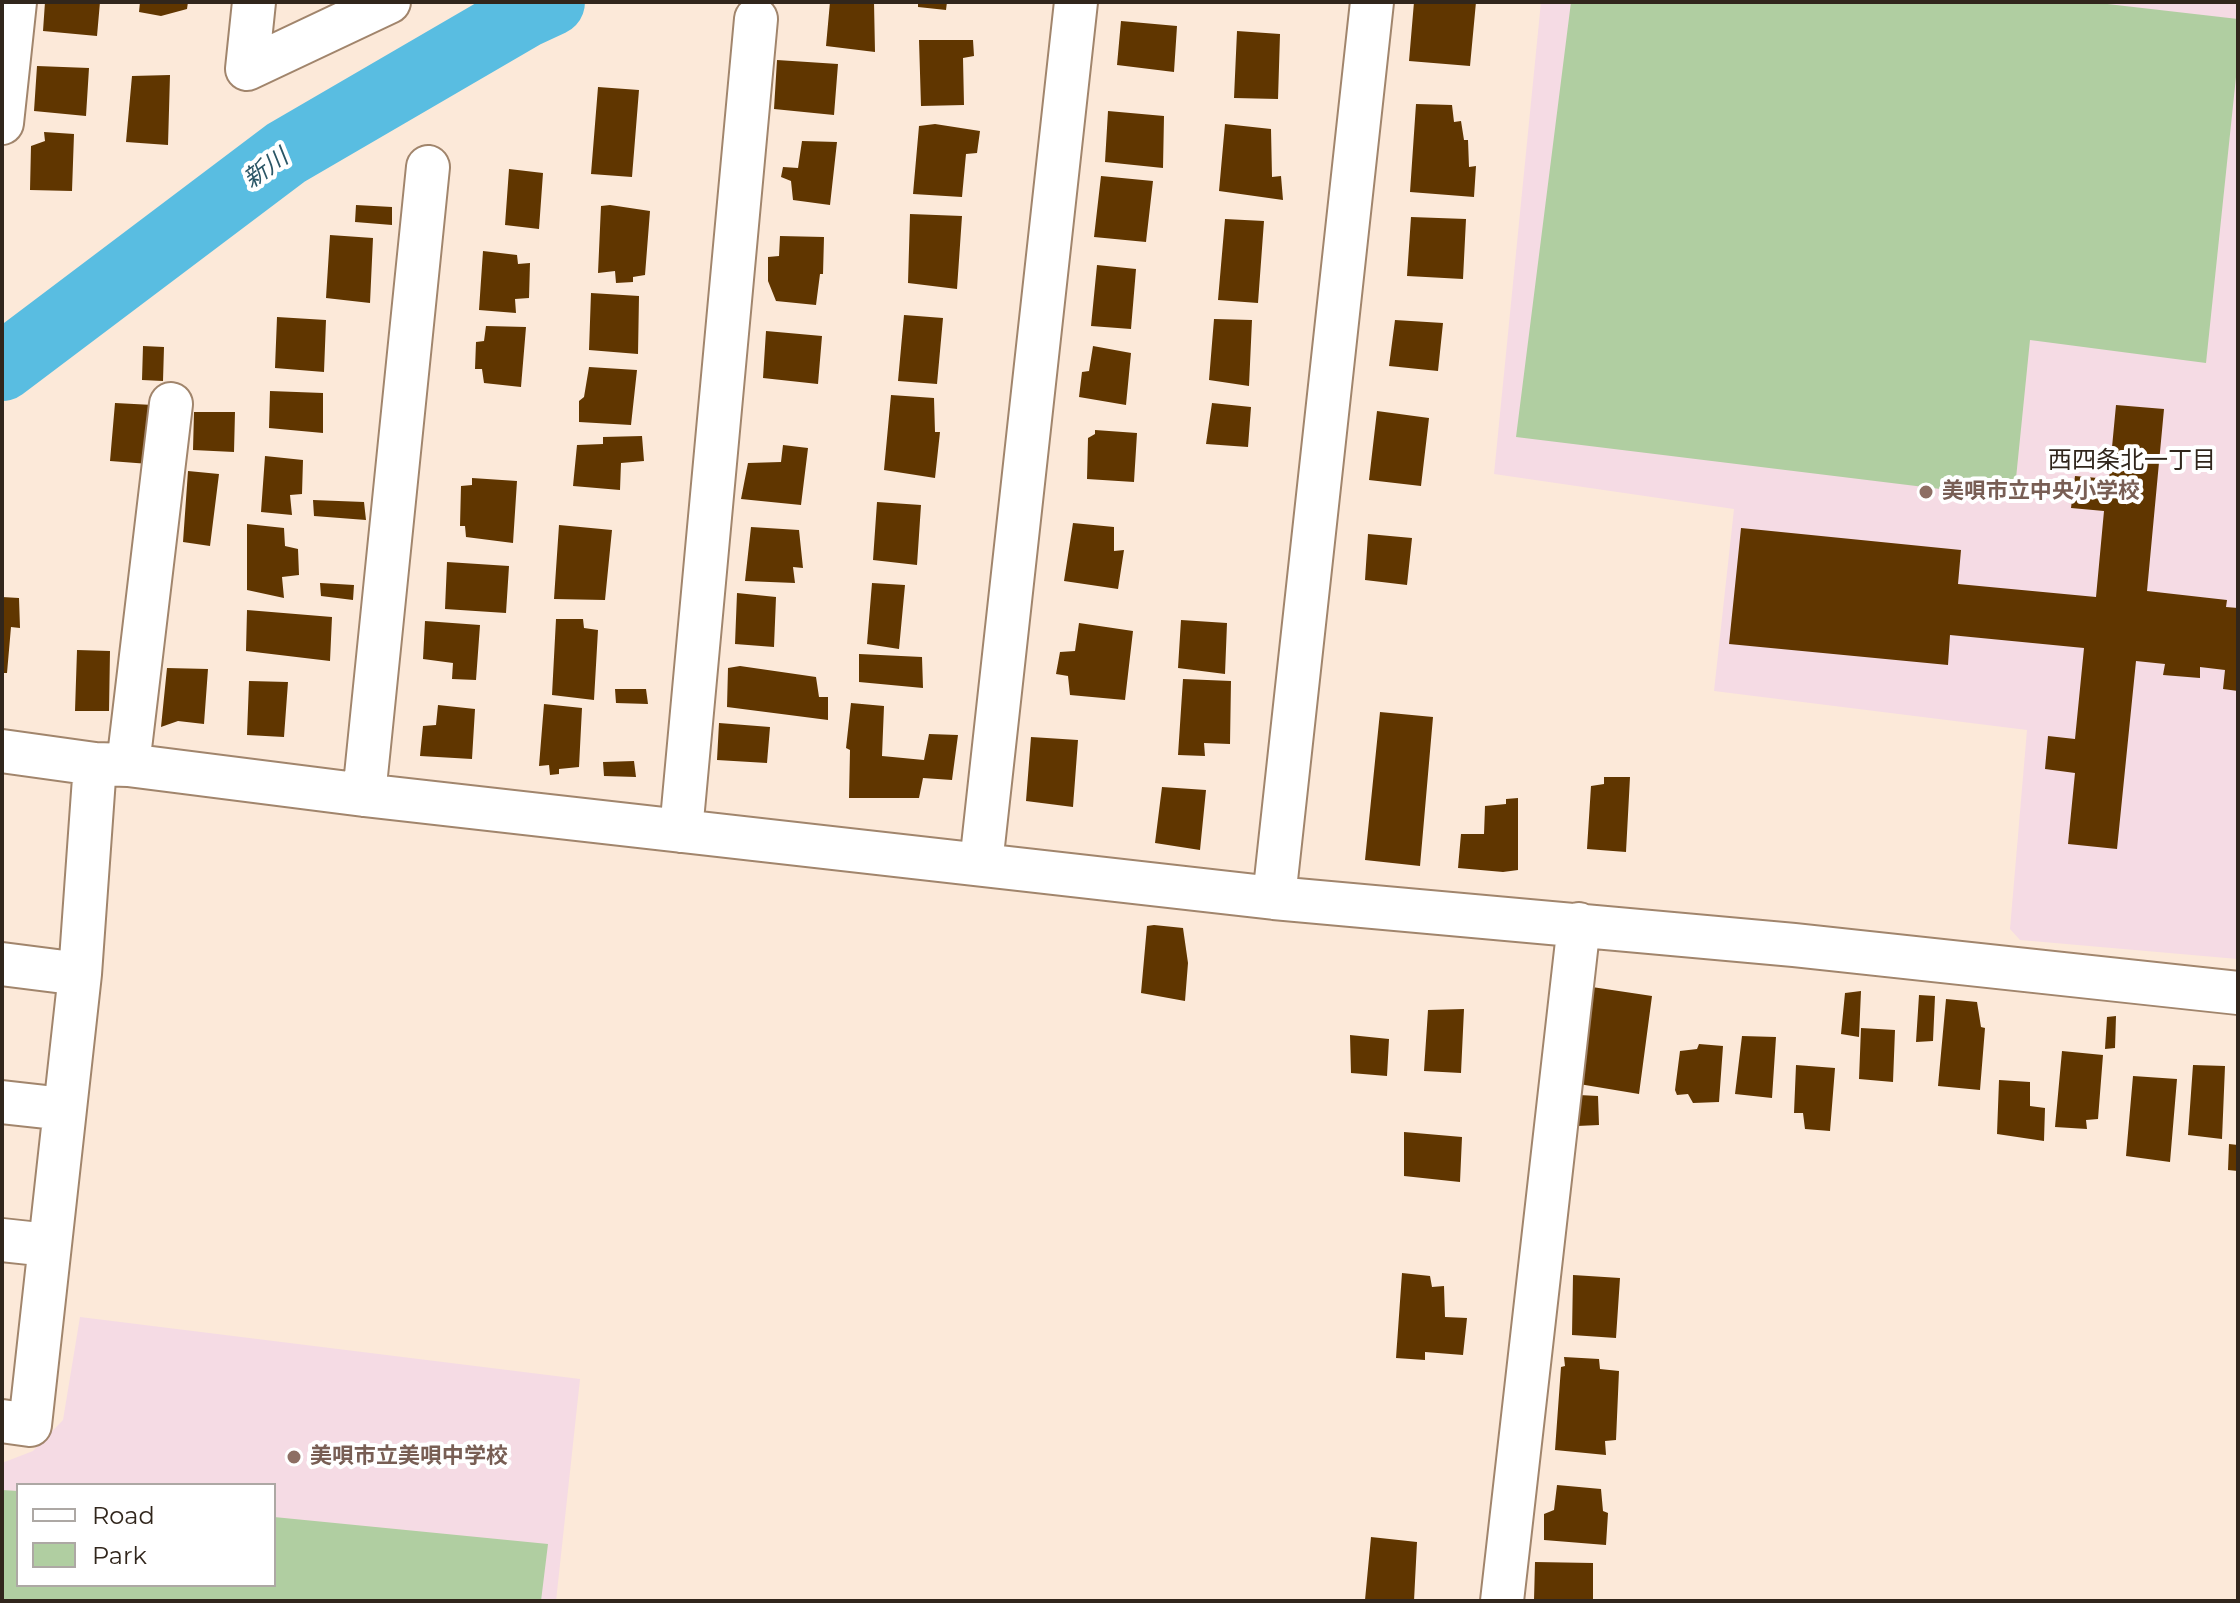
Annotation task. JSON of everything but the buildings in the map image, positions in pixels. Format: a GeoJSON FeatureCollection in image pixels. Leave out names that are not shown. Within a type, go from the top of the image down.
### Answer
{"type":"FeatureCollection","features":[{"type":"Feature","properties":{"kind":"street"},"geometry":{"type":"LineString","coordinates":[[2,123],[15,2]]}},
{"type":"Feature","properties":{"kind":"street"},"geometry":{"type":"LineString","coordinates":[[254,2],[247,69],[389,2]]}},
{"type":"Feature","properties":{"kind":"street"},"geometry":{"type":"LineString","coordinates":[[981,864],[1076,2]]}},
{"type":"Feature","properties":{"kind":"street"},"geometry":{"type":"LineString","coordinates":[[1274,898],[1365,3]]}},
{"type":"Feature","properties":{"kind":"street"},"geometry":{"type":"LineString","coordinates":[[681,831],[756,19]]}},
{"type":"Feature","properties":{"kind":"street"},"geometry":{"type":"LineString","coordinates":[[364,795],[428,167]]}},
{"type":"Feature","properties":{"kind":"street"},"geometry":{"type":"LineString","coordinates":[[2,1421],[30,1425],[80,974],[171,404]]}},
{"type":"Feature","properties":{"kind":"street"},"geometry":{"type":"LineString","coordinates":[[2,751],[1274,898],[1579,924],[2238,993]]}},
{"type":"Feature","properties":{"kind":"street"},"geometry":{"type":"LineString","coordinates":[[1502,1601],[1579,924]]}},
{"type":"Feature","properties":{"kind":"street"},"geometry":{"type":"LineString","coordinates":[[2,964],[80,974]]}},
{"type":"Feature","properties":{"kind":"street"},"geometry":{"type":"LineString","coordinates":[[2,1102],[64,1109]]}},
{"type":"Feature","properties":{"kind":"street"},"geometry":{"type":"LineString","coordinates":[[2,1240],[48,1245]]}},
{"type":"Feature","properties":{"kind":"shaded area","name":"美唄市立中央小学校"},"geometry":{"type":"Polygon","coordinates":[[[1541,2],[2238,2],[2238,959],[2020,940],[2010,929],[2027,730],[1714,691],[1734,509],[1494,474],[1541,2]]]}},
{"type":"Feature","properties":{"kind":"shaded area","name":"美唄市立美唄中学校"},"geometry":{"type":"Polygon","coordinates":[[[80,1317],[580,1379],[556,1601],[2,1601],[2,1463],[33,1451],[63,1420],[80,1317]]]}},
{"type":"Feature","properties":{"kind":"green space"},"geometry":{"type":"Polygon","coordinates":[[[1571,2],[2090,2],[2238,19],[2238,58],[2206,363],[2030,340],[2014,498],[1516,437],[1571,2]]]}},
{"type":"Feature","properties":{"kind":"green space"},"geometry":{"type":"Polygon","coordinates":[[[2,1490],[16,1491],[16,1587],[276,1587],[276,1517],[548,1544],[541,1601],[2,1601],[2,1490]]]}},
{"type":"Feature","properties":{"kind":"waterway","name":"新川"},"geometry":{"type":"LineString","coordinates":[[2,367],[286,153],[523,15],[551,2]]}},
{"type":"Feature","properties":{"kind":"place","name":"美唄市立中央小学校"},"geometry":{"type":"Point","coordinates":[1926,492]}},
{"type":"Feature","properties":{"kind":"place","name":"美唄市立美唄中学校"},"geometry":{"type":"Point","coordinates":[294,1457]}},
{"type":"Feature","properties":{"kind":"district","name":"西四条北一丁目"},"geometry":{"type":"Point","coordinates":[2132,461]}}]}
